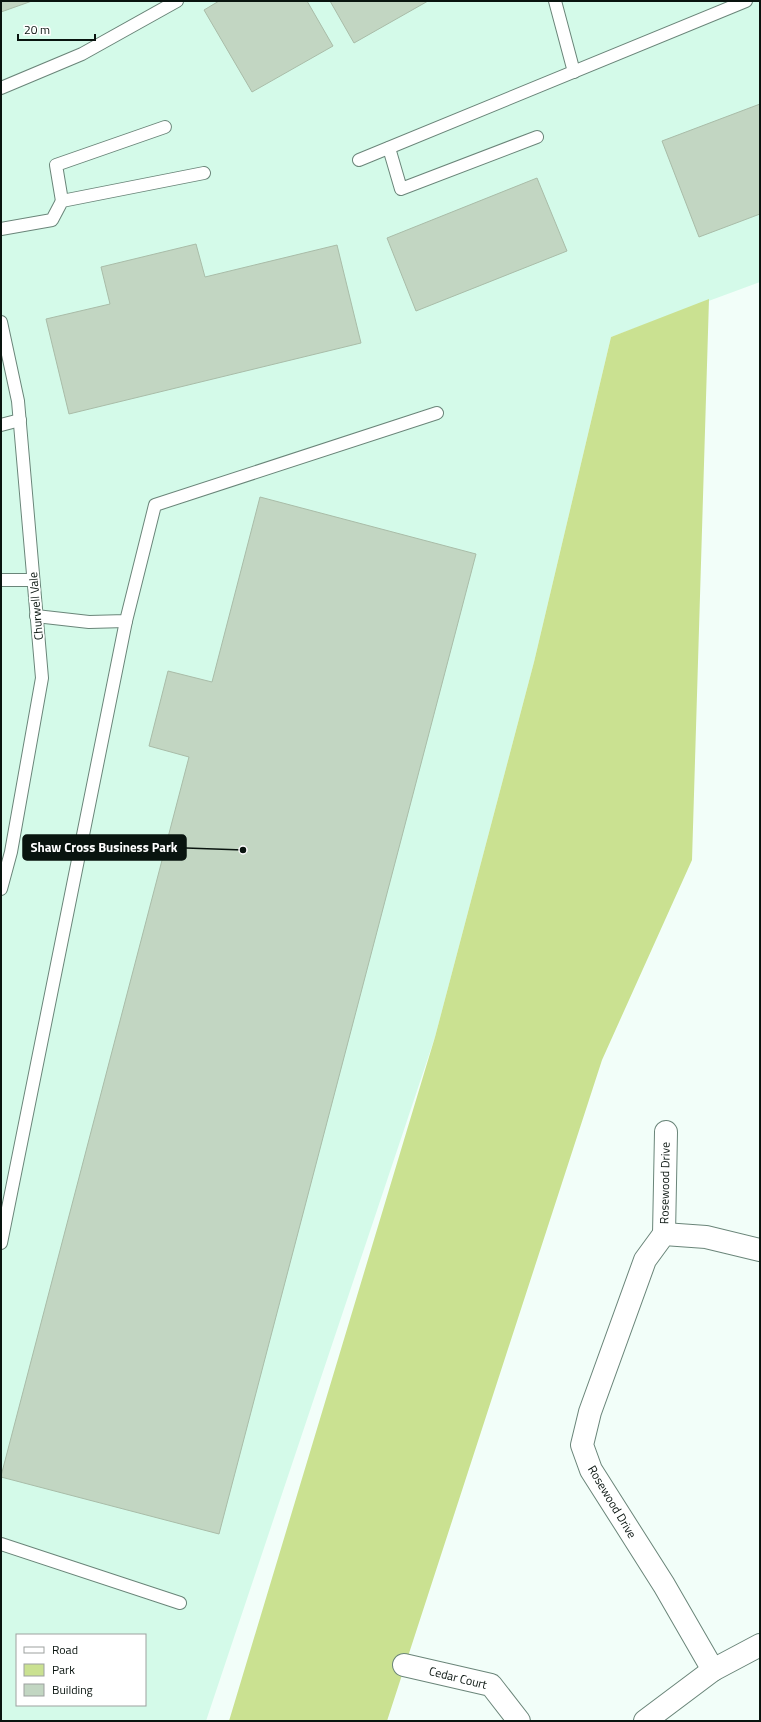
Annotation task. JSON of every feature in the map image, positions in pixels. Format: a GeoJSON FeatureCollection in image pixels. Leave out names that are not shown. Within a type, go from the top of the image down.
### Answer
{"type":"FeatureCollection","features":[{"type":"Feature","properties":{"kind":"street","name":"Rosewood Drive"},"geometry":{"type":"LineString","coordinates":[[666,1132],[664,1234],[645,1260],[590,1412],[582,1446],[591,1470],[664,1584],[713,1670]]}},
{"type":"Feature","properties":{"kind":"street","name":"Rosewood Drive"},"geometry":{"type":"LineString","coordinates":[[664,1234],[706,1237],[760,1250]]}},
{"type":"Feature","properties":{"kind":"street"},"geometry":{"type":"LineString","coordinates":[[645,1721],[713,1670],[760,1645]]}},
{"type":"Feature","properties":{"kind":"street","name":"Cedar Court"},"geometry":{"type":"LineString","coordinates":[[404,1665],[491,1685],[518,1721]]}},
{"type":"Feature","properties":{"kind":"lane"},"geometry":{"type":"LineString","coordinates":[[1,88],[82,54],[177,1]]}},
{"type":"Feature","properties":{"kind":"lane"},"geometry":{"type":"LineString","coordinates":[[555,1],[574,72]]}},
{"type":"Feature","properties":{"kind":"lane"},"geometry":{"type":"LineString","coordinates":[[359,160],[746,1]]}},
{"type":"Feature","properties":{"kind":"lane"},"geometry":{"type":"LineString","coordinates":[[1,229],[52,220],[62,201],[56,165],[165,127]]}},
{"type":"Feature","properties":{"kind":"lane"},"geometry":{"type":"LineString","coordinates":[[389,148],[401,189],[537,137]]}},
{"type":"Feature","properties":{"kind":"lane"},"geometry":{"type":"LineString","coordinates":[[62,201],[204,174]]}},
{"type":"Feature","properties":{"kind":"lane","name":"Churwell Vale"},"geometry":{"type":"LineString","coordinates":[[1,322],[18,401],[42,678],[11,852],[1,889]]}},
{"type":"Feature","properties":{"kind":"lane"},"geometry":{"type":"LineString","coordinates":[[1,1243],[126,621],[155,505],[437,413]]}},
{"type":"Feature","properties":{"kind":"lane"},"geometry":{"type":"LineString","coordinates":[[1,425],[20,420]]}},
{"type":"Feature","properties":{"kind":"lane"},"geometry":{"type":"LineString","coordinates":[[1,580],[33,580]]}},
{"type":"Feature","properties":{"kind":"lane"},"geometry":{"type":"LineString","coordinates":[[36,616],[89,622],[126,621]]}},
{"type":"Feature","properties":{"kind":"lane"},"geometry":{"type":"LineString","coordinates":[[1,1544],[180,1603]]}},
{"type":"Feature","properties":{"kind":"shaded area"},"geometry":{"type":"Polygon","coordinates":[[[1,1],[760,1],[760,282],[611,337],[534,662],[435,1037],[206,1721],[1,1721],[1,1]]]}},
{"type":"Feature","properties":{"kind":"green space"},"geometry":{"type":"Polygon","coordinates":[[[709,299],[692,860],[602,1060],[387,1721],[229,1721],[435,1037],[534,662],[611,337],[709,299]]]}},
{"type":"Feature","properties":{"kind":"building"},"geometry":{"type":"Polygon","coordinates":[[[1,1],[32,1],[1,12],[1,1]]]}},
{"type":"Feature","properties":{"kind":"building"},"geometry":{"type":"Polygon","coordinates":[[[219,1],[307,1],[333,46],[252,92],[204,10],[219,1]]]}},
{"type":"Feature","properties":{"kind":"building"},"geometry":{"type":"Polygon","coordinates":[[[330,1],[428,1],[354,43],[330,1]]]}},
{"type":"Feature","properties":{"kind":"building"},"geometry":{"type":"Polygon","coordinates":[[[760,104],[760,214],[699,237],[662,141],[760,104]]]}},
{"type":"Feature","properties":{"kind":"building"},"geometry":{"type":"Polygon","coordinates":[[[537,178],[567,251],[416,311],[387,238],[537,178]]]}},
{"type":"Feature","properties":{"kind":"building"},"geometry":{"type":"Polygon","coordinates":[[[196,244],[205,277],[337,245],[361,343],[69,414],[46,319],[110,304],[101,267],[196,244]]]}},
{"type":"Feature","properties":{"kind":"building"},"geometry":{"type":"Polygon","coordinates":[[[260,497],[476,554],[219,1534],[1,1476],[189,757],[149,746],[168,671],[212,682],[260,497]]]}},
{"type":"Feature","properties":{"kind":"place","name":"Shaw Cross Business Park"},"geometry":{"type":"Point","coordinates":[243,850]}}]}
